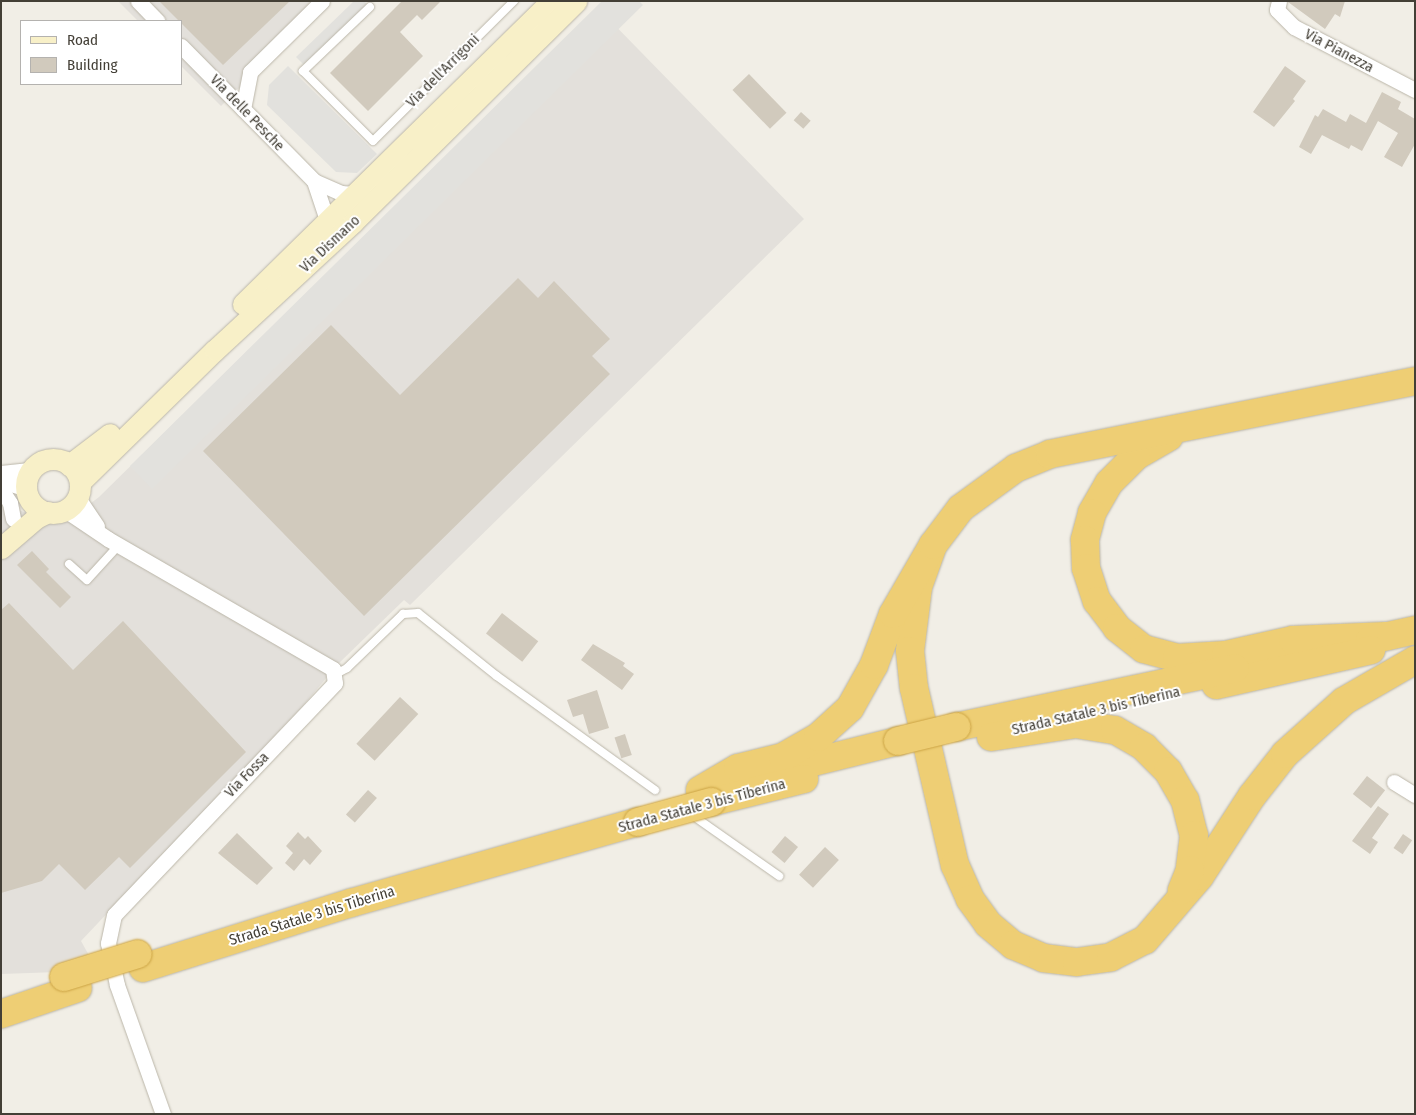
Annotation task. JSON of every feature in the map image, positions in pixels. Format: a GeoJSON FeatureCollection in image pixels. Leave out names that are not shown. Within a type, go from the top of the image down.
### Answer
{"type":"FeatureCollection","features":[{"type":"Feature","properties":{"kind":"highway"},"geometry":{"type":"LineString","coordinates":[[1329,398],[1415,365]]}},
{"type":"Feature","properties":{"kind":"highway"},"geometry":{"type":"LineString","coordinates":[[702,803],[738,768],[783,757],[818,738],[850,708],[874,665],[893,614],[933,545],[962,508],[988,485],[1016,468],[1050,454],[1415,381]]}},
{"type":"Feature","properties":{"kind":"highway"},"geometry":{"type":"LineString","coordinates":[[1329,398],[1415,396]]}},
{"type":"Feature","properties":{"kind":"highway"},"geometry":{"type":"LineString","coordinates":[[1187,426],[1136,456],[1109,483],[1092,513],[1085,540],[1086,568],[1097,600],[1117,628],[1144,649],[1177,658],[1226,655],[1293,640],[1387,636]]}},
{"type":"Feature","properties":{"kind":"highway"},"geometry":{"type":"LineString","coordinates":[[933,545],[915,604],[911,660],[914,688],[953,856],[970,899],[988,924],[1013,945],[1043,958],[1077,962],[1111,957],[1145,940],[1173,912],[1285,754],[1344,700],[1415,660]]}},
{"type":"Feature","properties":{"kind":"highway","name":"Strada Statale 3 bis Tiberina"},"geometry":{"type":"LineString","coordinates":[[1,999],[71,983],[140,961],[351,903],[633,816],[702,803],[900,748],[1415,630]]}},
{"type":"Feature","properties":{"kind":"highway","name":"Strada Statale 3 bis Tiberina"},"geometry":{"type":"LineString","coordinates":[[957,735],[1415,642]]}},
{"type":"Feature","properties":{"kind":"highway"},"geometry":{"type":"LineString","coordinates":[[957,735],[1076,724],[1115,730],[1144,746],[1168,771],[1185,800],[1194,835],[1190,870],[1173,912]]}},
{"type":"Feature","properties":{"kind":"highway","name":"Strada Statale 3 bis Tiberina"},"geometry":{"type":"LineString","coordinates":[[1,1014],[71,983]]}},
{"type":"Feature","properties":{"kind":"main road","name":"Via Dismano"},"geometry":{"type":"LineString","coordinates":[[68,494],[100,444],[545,9],[576,1]]}},
{"type":"Feature","properties":{"kind":"main road","name":"Via Dismano"},"geometry":{"type":"LineString","coordinates":[[1,548],[68,494],[215,350],[353,222],[545,9]]}},
{"type":"Feature","properties":{"kind":"main road"},"geometry":{"type":"LineString","coordinates":[[7,527],[30,486],[38,464],[54,460],[68,494]]}},
{"type":"Feature","properties":{"kind":"main road"},"geometry":{"type":"LineString","coordinates":[[30,486],[68,494]]}},
{"type":"Feature","properties":{"kind":"street"},"geometry":{"type":"LineString","coordinates":[[138,1],[156,20]]}},
{"type":"Feature","properties":{"kind":"street"},"geometry":{"type":"LineString","coordinates":[[243,109],[250,72],[322,1]]}},
{"type":"Feature","properties":{"kind":"street","name":"Via Pianezza"},"geometry":{"type":"LineString","coordinates":[[1279,1],[1276,10],[1294,27],[1415,90]]}},
{"type":"Feature","properties":{"kind":"street","name":"Via delle Pesche"},"geometry":{"type":"LineString","coordinates":[[182,47],[314,181],[341,193],[357,194]]}},
{"type":"Feature","properties":{"kind":"street","name":"Via delle Pesche"},"geometry":{"type":"LineString","coordinates":[[314,181],[328,223]]}},
{"type":"Feature","properties":{"kind":"street"},"geometry":{"type":"LineString","coordinates":[[1,473],[30,486]]}},
{"type":"Feature","properties":{"kind":"street"},"geometry":{"type":"LineString","coordinates":[[1,481],[30,486]]}},
{"type":"Feature","properties":{"kind":"street"},"geometry":{"type":"LineString","coordinates":[[1,489],[10,504],[7,527]]}},
{"type":"Feature","properties":{"kind":"street"},"geometry":{"type":"LineString","coordinates":[[68,494],[114,542],[333,669],[334,675]]}},
{"type":"Feature","properties":{"kind":"street","name":"Via Fossa"},"geometry":{"type":"LineString","coordinates":[[163,1114],[118,986],[108,943],[114,915],[335,683],[334,675]]}},
{"type":"Feature","properties":{"kind":"street"},"geometry":{"type":"LineString","coordinates":[[1394,782],[1415,795]]}},
{"type":"Feature","properties":{"kind":"lane","name":"Via dell'Arrigoni"},"geometry":{"type":"LineString","coordinates":[[370,7],[303,71],[373,141],[514,1]]}},
{"type":"Feature","properties":{"kind":"lane"},"geometry":{"type":"LineString","coordinates":[[69,564],[87,580],[114,542]]}},
{"type":"Feature","properties":{"kind":"lane"},"geometry":{"type":"LineString","coordinates":[[334,675],[347,668],[403,614],[418,613],[497,676],[655,790]]}},
{"type":"Feature","properties":{"kind":"lane"},"geometry":{"type":"LineString","coordinates":[[702,803],[779,876]]}},
{"type":"Feature","properties":{"kind":"shaded area"},"geometry":{"type":"Polygon","coordinates":[[[118,1],[327,1],[221,106],[182,67],[182,20],[137,20],[118,1]]]}},
{"type":"Feature","properties":{"kind":"shaded area"},"geometry":{"type":"Polygon","coordinates":[[[354,1],[364,1],[373,10],[309,70],[296,57],[354,1]]]}},
{"type":"Feature","properties":{"kind":"shaded area"},"geometry":{"type":"Polygon","coordinates":[[[602,1],[639,1],[643,5],[152,489],[130,466],[602,1]]]}},
{"type":"Feature","properties":{"kind":"shaded area"},"geometry":{"type":"Polygon","coordinates":[[[597,7],[804,219],[410,605],[404,600],[337,665],[302,707],[81,941],[91,959],[58,972],[1,974],[1,501],[42,521],[60,520],[78,513],[99,497],[597,7]]]}},
{"type":"Feature","properties":{"kind":"shaded area"},"geometry":{"type":"Polygon","coordinates":[[[288,66],[377,154],[357,173],[336,172],[267,105],[269,85],[288,66]]]}},
{"type":"Feature","properties":{"kind":"building"},"geometry":{"type":"Polygon","coordinates":[[[159,1],[290,1],[223,65],[182,24],[182,20],[178,20],[159,1]]]}},
{"type":"Feature","properties":{"kind":"building"},"geometry":{"type":"Polygon","coordinates":[[[402,1],[441,1],[422,20],[417,15],[400,32],[423,56],[368,111],[330,73],[402,1]]]}},
{"type":"Feature","properties":{"kind":"building"},"geometry":{"type":"Polygon","coordinates":[[[1345,1],[1340,17],[1335,14],[1325,29],[1288,2],[1345,1]]]}},
{"type":"Feature","properties":{"kind":"building"},"geometry":{"type":"Polygon","coordinates":[[[1285,66],[1306,81],[1293,99],[1295,101],[1274,127],[1253,112],[1285,66]]]}},
{"type":"Feature","properties":{"kind":"building"},"geometry":{"type":"Polygon","coordinates":[[[749,74],[787,113],[770,129],[732,90],[749,74]]]}},
{"type":"Feature","properties":{"kind":"building"},"geometry":{"type":"Polygon","coordinates":[[[1382,92],[1401,102],[1398,109],[1415,119],[1415,144],[1402,167],[1384,157],[1398,133],[1378,121],[1362,151],[1351,145],[1349,149],[1322,135],[1311,154],[1299,147],[1315,115],[1318,117],[1323,109],[1346,122],[1350,114],[1366,123],[1382,92]]]}},
{"type":"Feature","properties":{"kind":"building"},"geometry":{"type":"Polygon","coordinates":[[[801,112],[811,121],[803,129],[794,120],[801,112]]]}},
{"type":"Feature","properties":{"kind":"building"},"geometry":{"type":"Polygon","coordinates":[[[518,278],[538,298],[554,281],[610,339],[592,356],[610,374],[364,616],[203,451],[331,325],[400,395],[518,278]]]}},
{"type":"Feature","properties":{"kind":"building"},"geometry":{"type":"Polygon","coordinates":[[[32,551],[49,569],[46,572],[71,597],[60,608],[17,565],[32,551]]]}},
{"type":"Feature","properties":{"kind":"building"},"geometry":{"type":"Polygon","coordinates":[[[9,603],[73,670],[123,621],[246,752],[130,868],[119,857],[85,890],[59,864],[42,881],[1,893],[1,610],[9,603]]]}},
{"type":"Feature","properties":{"kind":"building"},"geometry":{"type":"Polygon","coordinates":[[[502,613],[538,641],[522,662],[486,633],[502,613]]]}},
{"type":"Feature","properties":{"kind":"building"},"geometry":{"type":"Polygon","coordinates":[[[593,644],[625,663],[623,666],[634,674],[622,690],[581,660],[593,644]]]}},
{"type":"Feature","properties":{"kind":"building"},"geometry":{"type":"Polygon","coordinates":[[[597,690],[609,728],[589,734],[583,714],[573,717],[567,700],[597,690]]]}},
{"type":"Feature","properties":{"kind":"building"},"geometry":{"type":"Polygon","coordinates":[[[400,697],[418,714],[375,761],[356,744],[400,697]]]}},
{"type":"Feature","properties":{"kind":"building"},"geometry":{"type":"Polygon","coordinates":[[[625,734],[632,755],[621,758],[615,737],[625,734]]]}},
{"type":"Feature","properties":{"kind":"building"},"geometry":{"type":"Polygon","coordinates":[[[1367,776],[1385,790],[1371,808],[1353,794],[1367,776]]]}},
{"type":"Feature","properties":{"kind":"building"},"geometry":{"type":"Polygon","coordinates":[[[368,790],[377,798],[355,823],[346,815],[368,790]]]}},
{"type":"Feature","properties":{"kind":"building"},"geometry":{"type":"Polygon","coordinates":[[[1378,806],[1389,814],[1372,838],[1378,842],[1370,854],[1352,841],[1378,806]]]}},
{"type":"Feature","properties":{"kind":"building"},"geometry":{"type":"Polygon","coordinates":[[[298,832],[305,839],[308,836],[322,851],[310,865],[304,859],[294,871],[285,863],[293,853],[286,846],[298,832]]]}},
{"type":"Feature","properties":{"kind":"building"},"geometry":{"type":"Polygon","coordinates":[[[237,833],[273,868],[257,885],[218,853],[237,833]]]}},
{"type":"Feature","properties":{"kind":"building"},"geometry":{"type":"Polygon","coordinates":[[[1403,834],[1412,840],[1403,854],[1393,848],[1403,834]]]}},
{"type":"Feature","properties":{"kind":"building"},"geometry":{"type":"Polygon","coordinates":[[[785,836],[798,847],[785,863],[772,852],[785,836]]]}},
{"type":"Feature","properties":{"kind":"building"},"geometry":{"type":"Polygon","coordinates":[[[825,847],[839,860],[813,888],[799,875],[825,847]]]}}]}
